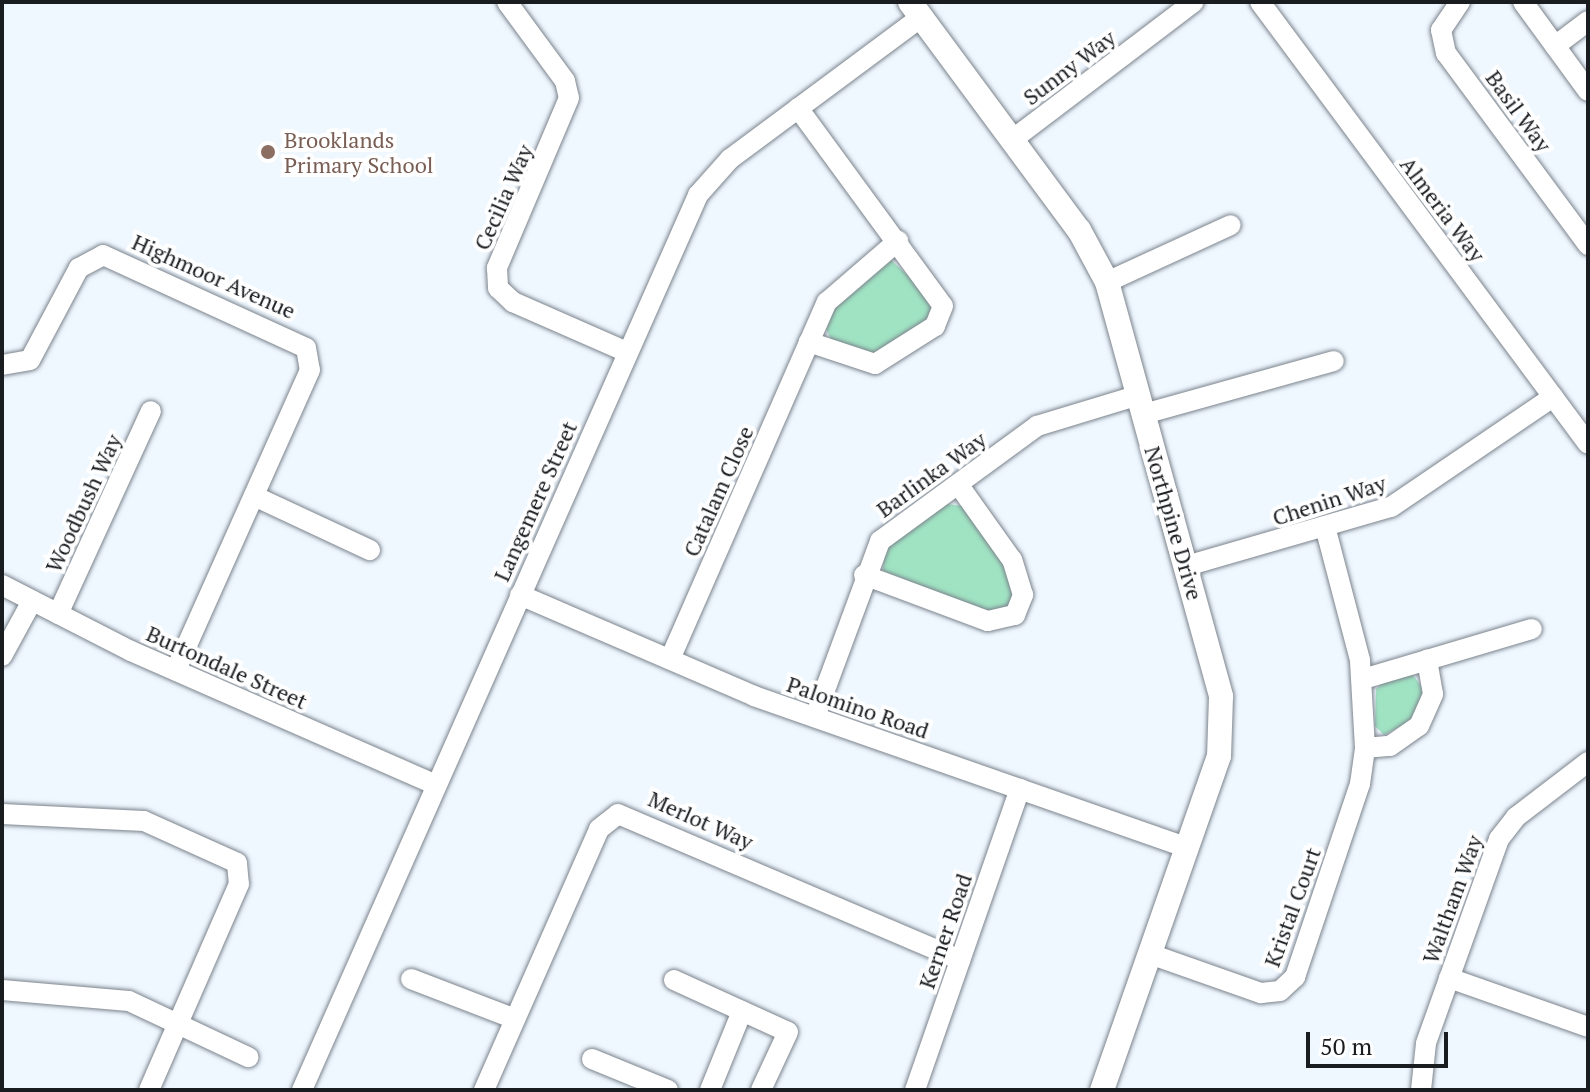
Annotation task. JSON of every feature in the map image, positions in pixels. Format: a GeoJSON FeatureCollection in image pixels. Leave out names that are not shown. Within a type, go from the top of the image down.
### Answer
{"type":"FeatureCollection","features":[{"type":"Feature","properties":{"kind":"street","name":"Cecilia Way"},"geometry":{"type":"LineString","coordinates":[[507,2],[565,81],[569,98],[497,268],[498,288],[513,302],[627,352]]}},
{"type":"Feature","properties":{"kind":"street","name":"Sunny Way"},"geometry":{"type":"LineString","coordinates":[[1012,140],[1194,2]]}},
{"type":"Feature","properties":{"kind":"street","name":"Almeria Way"},"geometry":{"type":"LineString","coordinates":[[1260,2],[1588,444]]}},
{"type":"Feature","properties":{"kind":"street","name":"Basil Way"},"geometry":{"type":"LineString","coordinates":[[1460,2],[1441,30],[1446,53],[1588,245]]}},
{"type":"Feature","properties":{"kind":"street"},"geometry":{"type":"LineString","coordinates":[[1523,2],[1588,91]]}},
{"type":"Feature","properties":{"kind":"street","name":"Langemere Street"},"geometry":{"type":"LineString","coordinates":[[302,1090],[698,195],[730,159],[798,108],[915,10]]}},
{"type":"Feature","properties":{"kind":"street","name":"Northpine Drive"},"geometry":{"type":"LineString","coordinates":[[915,10],[1079,230],[1107,282],[1186,566],[1223,716],[1219,756],[1102,1090]]}},
{"type":"Feature","properties":{"kind":"street"},"geometry":{"type":"LineString","coordinates":[[1555,46],[1588,21]]}},
{"type":"Feature","properties":{"kind":"street"},"geometry":{"type":"LineString","coordinates":[[798,108],[938,295],[938,323],[875,364],[809,342]]}},
{"type":"Feature","properties":{"kind":"street"},"geometry":{"type":"LineString","coordinates":[[1107,282],[1231,225]]}},
{"type":"Feature","properties":{"kind":"street","name":"Catalam Close"},"geometry":{"type":"LineString","coordinates":[[670,659],[809,342],[835,290],[898,241]]}},
{"type":"Feature","properties":{"kind":"street","name":"Highmoor Avenue"},"geometry":{"type":"LineString","coordinates":[[2,365],[30,360],[79,268],[103,255],[294,338],[309,355],[310,370],[176,670]]}},
{"type":"Feature","properties":{"kind":"street","name":"Barlinka Way"},"geometry":{"type":"LineString","coordinates":[[815,717],[864,575],[880,541],[1037,426],[1334,361]]}},
{"type":"Feature","properties":{"kind":"street","name":"Chenin Way"},"geometry":{"type":"LineString","coordinates":[[1186,566],[1326,530],[1412,497],[1553,397]]}},
{"type":"Feature","properties":{"kind":"street","name":"Woodbush Way"},"geometry":{"type":"LineString","coordinates":[[58,614],[151,411]]}},
{"type":"Feature","properties":{"kind":"street"},"geometry":{"type":"LineString","coordinates":[[864,575],[988,621],[1015,615],[1023,595],[1012,560],[958,484]]}},
{"type":"Feature","properties":{"kind":"street"},"geometry":{"type":"LineString","coordinates":[[254,496],[370,550]]}},
{"type":"Feature","properties":{"kind":"street","name":"Kristal Court"},"geometry":{"type":"LineString","coordinates":[[1150,954],[1261,993],[1286,988],[1360,784],[1365,748],[1363,679],[1326,530]]}},
{"type":"Feature","properties":{"kind":"street","name":"Burtondale Street"},"geometry":{"type":"LineString","coordinates":[[2,585],[176,670],[436,785]]}},
{"type":"Feature","properties":{"kind":"street","name":"Palomino Road"},"geometry":{"type":"LineString","coordinates":[[520,595],[815,717],[1187,848]]}},
{"type":"Feature","properties":{"kind":"street"},"geometry":{"type":"LineString","coordinates":[[2,656],[32,601]]}},
{"type":"Feature","properties":{"kind":"street"},"geometry":{"type":"LineString","coordinates":[[1363,679],[1532,629]]}},
{"type":"Feature","properties":{"kind":"street"},"geometry":{"type":"LineString","coordinates":[[1365,748],[1390,746],[1419,726],[1433,694],[1427,660]]}},
{"type":"Feature","properties":{"kind":"street","name":"Waltham Way"},"geometry":{"type":"LineString","coordinates":[[1421,1090],[1426,1043],[1505,829],[1588,762]]}},
{"type":"Feature","properties":{"kind":"street","name":"Kerner Road"},"geometry":{"type":"LineString","coordinates":[[915,1090],[1020,789]]}},
{"type":"Feature","properties":{"kind":"street"},"geometry":{"type":"LineString","coordinates":[[2,814],[144,821],[228,855],[239,869],[239,884],[149,1090]]}},
{"type":"Feature","properties":{"kind":"street","name":"Merlot Way"},"geometry":{"type":"LineString","coordinates":[[484,1090],[599,829],[618,814],[960,960]]}},
{"type":"Feature","properties":{"kind":"street"},"geometry":{"type":"LineString","coordinates":[[1449,978],[1588,1027]]}},
{"type":"Feature","properties":{"kind":"street"},"geometry":{"type":"LineString","coordinates":[[411,979],[515,1019]]}},
{"type":"Feature","properties":{"kind":"street"},"geometry":{"type":"LineString","coordinates":[[674,980],[788,1032],[761,1090]]}},
{"type":"Feature","properties":{"kind":"street"},"geometry":{"type":"LineString","coordinates":[[2,990],[106,996],[178,1024],[248,1057]]}},
{"type":"Feature","properties":{"kind":"street"},"geometry":{"type":"LineString","coordinates":[[710,1090],[742,1011]]}},
{"type":"Feature","properties":{"kind":"street"},"geometry":{"type":"LineString","coordinates":[[592,1059],[668,1090]]}},
{"type":"Feature","properties":{"kind":"green space"},"geometry":{"type":"Polygon","coordinates":[[[891,260],[931,297],[932,317],[879,356],[832,341],[826,329],[831,312],[891,260]]]}},
{"type":"Feature","properties":{"kind":"green space"},"geometry":{"type":"Polygon","coordinates":[[[947,504],[963,506],[1003,559],[1015,593],[1011,606],[994,614],[883,571],[884,549],[947,504]]]}},
{"type":"Feature","properties":{"kind":"green space"},"geometry":{"type":"Polygon","coordinates":[[[1413,675],[1424,690],[1414,719],[1384,735],[1375,726],[1376,689],[1386,680],[1413,675]]]}},
{"type":"Feature","properties":{"kind":"place","name":"Brooklands Primary School"},"geometry":{"type":"Point","coordinates":[268,152]}}]}
